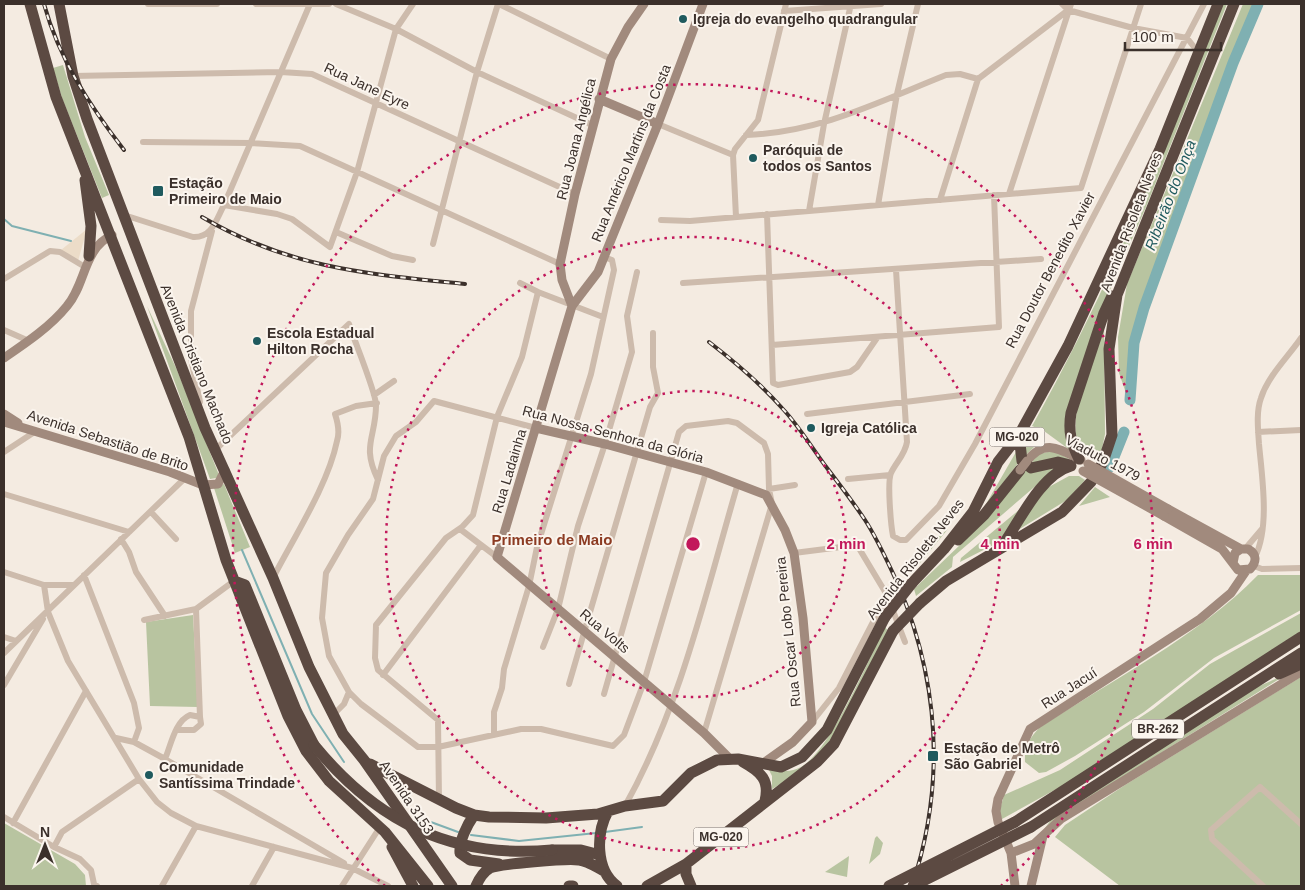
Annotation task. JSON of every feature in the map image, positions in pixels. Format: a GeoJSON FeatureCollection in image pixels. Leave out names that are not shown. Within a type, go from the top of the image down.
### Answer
{"type":"FeatureCollection","features":[{"type":"Feature","properties":{"kind":"highway"},"geometry":{"type":"LineString","coordinates":[[30,4],[56,97],[112,235],[189,437],[234,581],[288,716],[306,751],[329,781],[383,829],[428,886]]}},
{"type":"Feature","properties":{"kind":"highway","name":"Avenida Cristiano Machado"},"geometry":{"type":"LineString","coordinates":[[59,4],[72,76],[205,428],[273,578],[309,667],[336,719]]}},
{"type":"Feature","properties":{"kind":"highway","name":"Avenida Risoleta Neves"},"geometry":{"type":"LineString","coordinates":[[781,766],[802,757],[828,730],[882,615],[944,549],[973,512],[998,462],[1019,435],[1068,346],[1121,236],[1160,149],[1218,4]]}},
{"type":"Feature","properties":{"kind":"highway","name":"Avenida Risoleta Neves"},"geometry":{"type":"LineString","coordinates":[[770,798],[818,762],[834,744],[893,631],[920,603],[961,571],[1062,512],[1091,482],[1103,462],[1112,435],[1110,349],[1117,295],[1126,267],[1234,4]]}},
{"type":"Feature","properties":{"kind":"highway"},"geometry":{"type":"LineString","coordinates":[[83,164],[91,226],[87,262]]}},
{"type":"Feature","properties":{"kind":"highway"},"geometry":{"type":"LineString","coordinates":[[91,226],[105,218],[124,214]]}},
{"type":"Feature","properties":{"kind":"highway"},"geometry":{"type":"LineString","coordinates":[[112,235],[123,240],[128,245],[151,306],[160,311]]}},
{"type":"Feature","properties":{"kind":"highway"},"geometry":{"type":"LineString","coordinates":[[1080,465],[1070,441],[1068,429],[1071,413],[1104,313],[1126,267]]}},
{"type":"Feature","properties":{"kind":"highway"},"geometry":{"type":"LineString","coordinates":[[1019,435],[1022,461],[1030,468],[1058,462],[1080,465]]}},
{"type":"Feature","properties":{"kind":"highway"},"geometry":{"type":"LineString","coordinates":[[944,549],[960,538],[984,515],[1023,465]]}},
{"type":"Feature","properties":{"kind":"highway"},"geometry":{"type":"LineString","coordinates":[[1002,546],[1046,481],[1061,469],[1080,465]]}},
{"type":"Feature","properties":{"kind":"highway"},"geometry":{"type":"LineString","coordinates":[[234,581],[245,585],[296,710],[314,745],[346,782],[382,811],[420,832],[480,849],[512,852],[600,850]]}},
{"type":"Feature","properties":{"kind":"highway","name":"BR-262"},"geometry":{"type":"LineString","coordinates":[[889,886],[1015,822],[1301,637]]}},
{"type":"Feature","properties":{"kind":"highway","name":"BR-262"},"geometry":{"type":"LineString","coordinates":[[912,886],[1031,827],[1301,653]]}},
{"type":"Feature","properties":{"kind":"highway"},"geometry":{"type":"LineString","coordinates":[[1250,686],[1301,664]]}},
{"type":"Feature","properties":{"kind":"highway","name":"Avenida 3153"},"geometry":{"type":"LineString","coordinates":[[336,719],[343,734],[364,760],[452,886]]}},
{"type":"Feature","properties":{"kind":"highway"},"geometry":{"type":"LineString","coordinates":[[364,760],[378,770],[474,815],[546,818],[608,811],[625,806],[662,802],[691,773],[717,760],[734,758],[781,766]]}},
{"type":"Feature","properties":{"kind":"highway"},"geometry":{"type":"LineString","coordinates":[[734,758],[751,766],[763,779],[768,788],[770,798]]}},
{"type":"Feature","properties":{"kind":"highway","name":"MG-020"},"geometry":{"type":"LineString","coordinates":[[647,886],[686,864],[770,798]]}},
{"type":"Feature","properties":{"kind":"highway"},"geometry":{"type":"LineString","coordinates":[[607,878],[600,850],[603,825],[608,811]]}},
{"type":"Feature","properties":{"kind":"highway"},"geometry":{"type":"LineString","coordinates":[[474,815],[467,827],[460,853],[466,859],[501,865]]}},
{"type":"Feature","properties":{"kind":"highway"},"geometry":{"type":"LineString","coordinates":[[383,829],[413,886]]}},
{"type":"Feature","properties":{"kind":"highway"},"geometry":{"type":"LineString","coordinates":[[476,886],[479,879],[488,869],[501,865],[564,858],[581,860],[617,886]]}},
{"type":"Feature","properties":{"kind":"highway","name":"MG-020"},"geometry":{"type":"LineString","coordinates":[[686,864],[686,874],[690,886]]}},
{"type":"Feature","properties":{"kind":"street"},"geometry":{"type":"LineString","coordinates":[[148,4],[217,4]]}},
{"type":"Feature","properties":{"kind":"street"},"geometry":{"type":"LineString","coordinates":[[256,4],[329,4]]}},
{"type":"Feature","properties":{"kind":"street"},"geometry":{"type":"LineString","coordinates":[[205,428],[191,359],[191,311],[213,227],[310,4]]}},
{"type":"Feature","properties":{"kind":"street"},"geometry":{"type":"LineString","coordinates":[[336,4],[396,29],[477,72],[592,125]]}},
{"type":"Feature","properties":{"kind":"street"},"geometry":{"type":"LineString","coordinates":[[224,205],[277,214],[292,219],[330,247],[357,172],[396,29],[414,4]]}},
{"type":"Feature","properties":{"kind":"street"},"geometry":{"type":"LineString","coordinates":[[433,244],[477,72],[499,4],[611,59]]}},
{"type":"Feature","properties":{"kind":"street","name":"Rua Joana Angélica"},"geometry":{"type":"LineString","coordinates":[[572,306],[565,289],[560,264],[575,194],[611,59],[628,27],[644,4]]}},
{"type":"Feature","properties":{"kind":"street","name":"Rua Américo Martins da Costa"},"geometry":{"type":"LineString","coordinates":[[572,306],[598,272],[658,124],[703,4]]}},
{"type":"Feature","properties":{"kind":"street"},"geometry":{"type":"LineString","coordinates":[[736,217],[733,156],[758,120],[785,7],[881,4]]}},
{"type":"Feature","properties":{"kind":"street"},"geometry":{"type":"LineString","coordinates":[[878,205],[897,94],[918,4]]}},
{"type":"Feature","properties":{"kind":"street"},"geometry":{"type":"LineString","coordinates":[[1062,4],[1133,28],[1186,38],[1198,52]]}},
{"type":"Feature","properties":{"kind":"street"},"geometry":{"type":"LineString","coordinates":[[661,220],[690,221],[1081,188],[1141,4]]}},
{"type":"Feature","properties":{"kind":"street","name":"Rua Doutor Benedito Xavier"},"geometry":{"type":"LineString","coordinates":[[890,475],[893,536],[900,540],[906,540],[939,506],[975,444],[1204,4]]}},
{"type":"Feature","properties":{"kind":"street"},"geometry":{"type":"LineString","coordinates":[[809,211],[824,124],[850,5]]}},
{"type":"Feature","properties":{"kind":"street"},"geometry":{"type":"LineString","coordinates":[[940,200],[978,79],[1070,7]]}},
{"type":"Feature","properties":{"kind":"street"},"geometry":{"type":"LineString","coordinates":[[1009,194],[1070,7]]}},
{"type":"Feature","properties":{"kind":"street","name":"Rua Jane Eyre"},"geometry":{"type":"LineString","coordinates":[[72,76],[281,72],[312,74],[575,194]]}},
{"type":"Feature","properties":{"kind":"street"},"geometry":{"type":"LineString","coordinates":[[746,135],[771,134],[824,124],[946,75],[960,74],[978,79]]}},
{"type":"Feature","properties":{"kind":"street"},"geometry":{"type":"LineString","coordinates":[[599,99],[733,156]]}},
{"type":"Feature","properties":{"kind":"street"},"geometry":{"type":"LineString","coordinates":[[143,142],[251,143],[300,146],[560,264]]}},
{"type":"Feature","properties":{"kind":"street"},"geometry":{"type":"LineString","coordinates":[[772,345],[900,337],[996,328],[1000,323],[994,195]]}},
{"type":"Feature","properties":{"kind":"street"},"geometry":{"type":"LineString","coordinates":[[124,214],[193,237],[202,238],[213,227]]}},
{"type":"Feature","properties":{"kind":"street"},"geometry":{"type":"LineString","coordinates":[[767,214],[772,379],[774,384],[854,370],[877,338]]}},
{"type":"Feature","properties":{"kind":"street"},"geometry":{"type":"LineString","coordinates":[[336,232],[392,256],[413,260]]}},
{"type":"Feature","properties":{"kind":"street"},"geometry":{"type":"LineString","coordinates":[[4,358],[29,341],[68,305],[87,262],[101,241],[112,235]]}},
{"type":"Feature","properties":{"kind":"street"},"geometry":{"type":"LineString","coordinates":[[193,237],[204,248],[206,254]]}},
{"type":"Feature","properties":{"kind":"street"},"geometry":{"type":"LineString","coordinates":[[4,279],[50,251],[60,252],[87,262]]}},
{"type":"Feature","properties":{"kind":"street"},"geometry":{"type":"LineString","coordinates":[[494,735],[494,712],[529,586],[537,547],[591,374],[614,267],[612,260],[604,257]]}},
{"type":"Feature","properties":{"kind":"street"},"geometry":{"type":"LineString","coordinates":[[683,284],[1041,259]]}},
{"type":"Feature","properties":{"kind":"street"},"geometry":{"type":"LineString","coordinates":[[848,479],[890,475],[906,450],[905,402],[896,270]]}},
{"type":"Feature","properties":{"kind":"street"},"geometry":{"type":"LineString","coordinates":[[543,647],[558,609],[578,526],[632,352],[627,316],[636,272]]}},
{"type":"Feature","properties":{"kind":"street"},"geometry":{"type":"LineString","coordinates":[[520,283],[572,306],[603,317]]}},
{"type":"Feature","properties":{"kind":"street"},"geometry":{"type":"LineString","coordinates":[[565,289],[570,292],[582,293]]}},
{"type":"Feature","properties":{"kind":"street"},"geometry":{"type":"LineString","coordinates":[[439,800],[438,720],[381,672],[375,658],[376,625],[441,544],[460,529],[473,515],[497,417],[522,356],[538,292]]}},
{"type":"Feature","properties":{"kind":"street","name":"Rua Ladainha"},"geometry":{"type":"LineString","coordinates":[[497,557],[572,306]]}},
{"type":"Feature","properties":{"kind":"street"},"geometry":{"type":"LineString","coordinates":[[215,450],[349,324],[376,403],[369,448],[370,463],[378,480],[373,499],[348,535],[326,572],[322,618],[329,656],[349,692],[361,704],[418,747],[438,747],[521,729],[540,729],[614,746],[624,735],[644,682],[706,472]]}},
{"type":"Feature","properties":{"kind":"street"},"geometry":{"type":"LineString","coordinates":[[4,330],[29,341]]}},
{"type":"Feature","properties":{"kind":"street"},"geometry":{"type":"LineString","coordinates":[[569,684],[650,407],[658,393],[653,367],[652,333]]}},
{"type":"Feature","properties":{"kind":"street","name":"Rua Jacuí"},"geometry":{"type":"LineString","coordinates":[[1015,886],[1011,853],[996,811],[998,799],[1030,729],[1170,639],[1231,593],[1252,564],[1261,546],[1262,528],[1263,490],[1258,432],[1260,399],[1268,384],[1301,338]]}},
{"type":"Feature","properties":{"kind":"street"},"geometry":{"type":"LineString","coordinates":[[374,395],[394,381]]}},
{"type":"Feature","properties":{"kind":"street"},"geometry":{"type":"LineString","coordinates":[[807,414],[970,394]]}},
{"type":"Feature","properties":{"kind":"street","name":"Rua Nossa Senhora da Glória"},"geometry":{"type":"LineString","coordinates":[[378,480],[384,456],[396,436],[416,422],[434,401],[571,437],[637,452],[706,472],[760,491],[772,504]]}},
{"type":"Feature","properties":{"kind":"street"},"geometry":{"type":"LineString","coordinates":[[273,578],[318,492],[338,441],[339,429],[336,414],[356,406],[376,403]]}},
{"type":"Feature","properties":{"kind":"street"},"geometry":{"type":"LineString","coordinates":[[4,414],[25,427]]}},
{"type":"Feature","properties":{"kind":"street","name":"Rua Oscar Lobo Pereira"},"geometry":{"type":"LineString","coordinates":[[672,462],[679,432],[686,426],[728,421],[737,423],[764,442],[768,454],[769,489],[772,504],[794,553],[803,618],[812,722]]}},
{"type":"Feature","properties":{"kind":"street","name":"Avenida Sebastião de Brito"},"geometry":{"type":"LineString","coordinates":[[4,422],[36,430],[204,485]]}},
{"type":"Feature","properties":{"kind":"street"},"geometry":{"type":"LineString","coordinates":[[4,452],[36,430]]}},
{"type":"Feature","properties":{"kind":"street"},"geometry":{"type":"LineString","coordinates":[[1258,432],[1301,430]]}},
{"type":"Feature","properties":{"kind":"street","name":"Viaduto 1979"},"geometry":{"type":"LineString","coordinates":[[1023,465],[1040,448],[1060,449],[1080,465],[1166,513]]}},
{"type":"Feature","properties":{"kind":"street"},"geometry":{"type":"LineString","coordinates":[[604,694],[672,462]]}},
{"type":"Feature","properties":{"kind":"street"},"geometry":{"type":"LineString","coordinates":[[204,485],[218,484],[225,470]]}},
{"type":"Feature","properties":{"kind":"street"},"geometry":{"type":"LineString","coordinates":[[4,653],[185,478]]}},
{"type":"Feature","properties":{"kind":"street"},"geometry":{"type":"LineString","coordinates":[[625,806],[644,770],[672,706],[738,483]]}},
{"type":"Feature","properties":{"kind":"street"},"geometry":{"type":"LineString","coordinates":[[769,489],[795,485]]}},
{"type":"Feature","properties":{"kind":"street"},"geometry":{"type":"LineString","coordinates":[[4,494],[129,532]]}},
{"type":"Feature","properties":{"kind":"street"},"geometry":{"type":"LineString","coordinates":[[704,733],[772,504]]}},
{"type":"Feature","properties":{"kind":"street"},"geometry":{"type":"LineString","coordinates":[[151,512],[176,539]]}},
{"type":"Feature","properties":{"kind":"street"},"geometry":{"type":"LineString","coordinates":[[1166,513],[1251,551],[1252,564]]}},
{"type":"Feature","properties":{"kind":"street"},"geometry":{"type":"LineString","coordinates":[[1166,513],[1222,549],[1234,565]]}},
{"type":"Feature","properties":{"kind":"street"},"geometry":{"type":"LineString","coordinates":[[1231,593],[1235,580],[1235,553],[1243,549],[1262,528]]}},
{"type":"Feature","properties":{"kind":"street","name":"Rua Volts"},"geometry":{"type":"LineString","coordinates":[[460,529],[497,557],[734,758]]}},
{"type":"Feature","properties":{"kind":"street"},"geometry":{"type":"LineString","coordinates":[[121,539],[129,552],[136,572],[165,616]]}},
{"type":"Feature","properties":{"kind":"street"},"geometry":{"type":"LineString","coordinates":[[381,672],[481,545]]}},
{"type":"Feature","properties":{"kind":"street"},"geometry":{"type":"LineString","coordinates":[[794,553],[857,545],[887,595],[905,642]]}},
{"type":"Feature","properties":{"kind":"street"},"geometry":{"type":"LineString","coordinates":[[1234,565],[1252,564],[1262,569],[1301,568]]}},
{"type":"Feature","properties":{"kind":"street"},"geometry":{"type":"LineString","coordinates":[[4,572],[44,585],[74,585]]}},
{"type":"Feature","properties":{"kind":"street"},"geometry":{"type":"LineString","coordinates":[[84,575],[136,710],[139,728],[134,742]]}},
{"type":"Feature","properties":{"kind":"street"},"geometry":{"type":"LineString","coordinates":[[144,620],[196,609],[234,581]]}},
{"type":"Feature","properties":{"kind":"street"},"geometry":{"type":"LineString","coordinates":[[44,585],[48,612],[68,661],[139,779],[157,802],[171,813],[196,826],[352,868]]}},
{"type":"Feature","properties":{"kind":"street"},"geometry":{"type":"LineString","coordinates":[[759,763],[793,742],[839,688],[882,615],[887,595]]}},
{"type":"Feature","properties":{"kind":"street"},"geometry":{"type":"LineString","coordinates":[[177,730],[194,730],[200,724],[196,609]]}},
{"type":"Feature","properties":{"kind":"street"},"geometry":{"type":"LineString","coordinates":[[4,685],[48,612]]}},
{"type":"Feature","properties":{"kind":"street"},"geometry":{"type":"LineString","coordinates":[[4,637],[16,641]]}},
{"type":"Feature","properties":{"kind":"street"},"geometry":{"type":"LineString","coordinates":[[1011,853],[1034,844],[1061,819],[1301,672]]}},
{"type":"Feature","properties":{"kind":"street"},"geometry":{"type":"LineString","coordinates":[[13,822],[86,691]]}},
{"type":"Feature","properties":{"kind":"street"},"geometry":{"type":"LineString","coordinates":[[336,719],[349,692]]}},
{"type":"Feature","properties":{"kind":"street"},"geometry":{"type":"LineString","coordinates":[[165,759],[181,720],[197,715],[200,717]]}},
{"type":"Feature","properties":{"kind":"street"},"geometry":{"type":"LineString","coordinates":[[116,738],[134,742],[352,868],[388,886]]}},
{"type":"Feature","properties":{"kind":"street"},"geometry":{"type":"LineString","coordinates":[[781,766],[793,742]]}},
{"type":"Feature","properties":{"kind":"street"},"geometry":{"type":"LineString","coordinates":[[54,848],[62,832],[139,779]]}},
{"type":"Feature","properties":{"kind":"street"},"geometry":{"type":"LineString","coordinates":[[1263,886],[1212,839],[1211,830],[1260,787],[1301,824]]}},
{"type":"Feature","properties":{"kind":"street"},"geometry":{"type":"LineString","coordinates":[[4,817],[54,848],[80,859],[91,870],[95,886]]}},
{"type":"Feature","properties":{"kind":"street"},"geometry":{"type":"LineString","coordinates":[[162,886],[196,826]]}},
{"type":"Feature","properties":{"kind":"street"},"geometry":{"type":"LineString","coordinates":[[342,886],[352,868],[383,829]]}},
{"type":"Feature","properties":{"kind":"street"},"geometry":{"type":"LineString","coordinates":[[1031,886],[1043,836]]}},
{"type":"Feature","properties":{"kind":"street"},"geometry":{"type":"LineString","coordinates":[[252,886],[274,847]]}},
{"type":"Feature","properties":{"kind":"green space"},"geometry":{"type":"Polygon","coordinates":[[[1222,4],[1227,4],[1146,207],[1103,306],[1074,396],[1070,450],[1044,431],[1032,426],[1060,375],[1111,271],[1157,165],[1222,4]]]}},
{"type":"Feature","properties":{"kind":"green space"},"geometry":{"type":"Polygon","coordinates":[[[1243,4],[1256,4],[1217,101],[1147,291],[1132,340],[1127,396],[1119,373],[1118,337],[1127,284],[1243,4]]]}},
{"type":"Feature","properties":{"kind":"green space"},"geometry":{"type":"Polygon","coordinates":[[[63,65],[85,137],[109,195],[102,198],[62,98],[53,68],[63,65]]]}},
{"type":"Feature","properties":{"kind":"green space"},"geometry":{"type":"Polygon","coordinates":[[[147,306],[177,370],[219,475],[216,478],[210,479],[147,306]]]}},
{"type":"Feature","properties":{"kind":"green space"},"geometry":{"type":"Polygon","coordinates":[[[1104,319],[1105,434],[1101,454],[1095,461],[1085,453],[1078,442],[1076,422],[1077,408],[1085,377],[1104,319]]]}},
{"type":"Feature","properties":{"kind":"green space"},"geometry":{"type":"Polygon","coordinates":[[[1027,435],[1045,443],[1036,445],[1023,458],[1023,444],[1027,435]]]}},
{"type":"Feature","properties":{"kind":"green space"},"geometry":{"type":"Polygon","coordinates":[[[1054,451],[1071,460],[1031,465],[1036,454],[1054,451]]]}},
{"type":"Feature","properties":{"kind":"green space"},"geometry":{"type":"Polygon","coordinates":[[[1016,452],[1019,462],[982,511],[1016,452]]]}},
{"type":"Feature","properties":{"kind":"green space"},"geometry":{"type":"Polygon","coordinates":[[[1060,465],[953,557],[952,567],[916,596],[914,589],[985,521],[1024,468],[1060,465]]]}},
{"type":"Feature","properties":{"kind":"green space"},"geometry":{"type":"Polygon","coordinates":[[[1069,476],[1079,476],[1085,480],[1067,500],[1013,533],[1047,488],[1069,476]]]}},
{"type":"Feature","properties":{"kind":"green space"},"geometry":{"type":"Polygon","coordinates":[[[224,484],[250,547],[235,553],[214,488],[224,484]]]}},
{"type":"Feature","properties":{"kind":"green space"},"geometry":{"type":"Polygon","coordinates":[[[1095,487],[1110,497],[1079,506],[1095,487]]]}},
{"type":"Feature","properties":{"kind":"green space"},"geometry":{"type":"Polygon","coordinates":[[[1032,499],[1001,541],[960,562],[961,558],[1032,499]]]}},
{"type":"Feature","properties":{"kind":"green space"},"geometry":{"type":"Polygon","coordinates":[[[948,529],[915,569],[915,556],[948,529]]]}},
{"type":"Feature","properties":{"kind":"green space"},"geometry":{"type":"Polygon","coordinates":[[[1258,575],[1301,575],[1301,610],[1214,658],[1144,712],[1046,772],[1039,773],[1025,762],[1025,752],[1028,744],[1039,728],[1182,638],[1235,597],[1258,575]]]}},
{"type":"Feature","properties":{"kind":"green space"},"geometry":{"type":"Polygon","coordinates":[[[1301,613],[1301,631],[1080,776],[1002,819],[999,813],[1004,795],[1060,770],[1153,709],[1210,664],[1301,613]]]}},
{"type":"Feature","properties":{"kind":"green space"},"geometry":{"type":"Polygon","coordinates":[[[193,615],[198,707],[150,706],[146,622],[193,615]]]}},
{"type":"Feature","properties":{"kind":"green space"},"geometry":{"type":"Polygon","coordinates":[[[885,627],[888,631],[829,745],[800,772],[772,789],[772,776],[768,768],[785,771],[797,769],[812,758],[824,743],[848,703],[885,627]]]}},
{"type":"Feature","properties":{"kind":"green space"},"geometry":{"type":"Polygon","coordinates":[[[1287,674],[1167,749],[1042,832],[1056,813],[1250,690],[1287,674]]]}},
{"type":"Feature","properties":{"kind":"green space"},"geometry":{"type":"Polygon","coordinates":[[[1301,677],[1301,886],[1120,886],[1055,837],[1065,825],[1125,785],[1301,677]]]}},
{"type":"Feature","properties":{"kind":"green space"},"geometry":{"type":"Polygon","coordinates":[[[4,823],[75,864],[85,875],[86,886],[4,886],[4,823]]]}},
{"type":"Feature","properties":{"kind":"green space"},"geometry":{"type":"Polygon","coordinates":[[[877,836],[883,843],[880,854],[869,864],[875,838],[877,836]]]}},
{"type":"Feature","properties":{"kind":"green space"},"geometry":{"type":"Polygon","coordinates":[[[849,856],[847,877],[825,872],[849,856]]]}},
{"type":"Feature","properties":{"kind":"shaded area"},"geometry":{"type":"Polygon","coordinates":[[[87,229],[78,261],[61,250],[87,229]]]}},
{"type":"Feature","properties":{"kind":"waterway","name":"Ribeirão do Onça"},"geometry":{"type":"LineString","coordinates":[[1130,400],[1134,343],[1144,308],[1233,63],[1258,4]]}},
{"type":"Feature","properties":{"kind":"waterway"},"geometry":{"type":"LineString","coordinates":[[4,219],[12,226],[71,241]]}},
{"type":"Feature","properties":{"kind":"waterway","name":"Ribeirão do Onça"},"geometry":{"type":"LineString","coordinates":[[1110,467],[1124,432]]}},
{"type":"Feature","properties":{"kind":"waterway"},"geometry":{"type":"LineString","coordinates":[[242,550],[312,714],[344,762]]}},
{"type":"Feature","properties":{"kind":"waterway"},"geometry":{"type":"LineString","coordinates":[[420,818],[458,832]]}},
{"type":"Feature","properties":{"kind":"waterway"},"geometry":{"type":"LineString","coordinates":[[605,832],[642,827]]}},
{"type":"Feature","properties":{"kind":"waterway"},"geometry":{"type":"LineString","coordinates":[[471,835],[519,841],[596,833]]}},
{"type":"Feature","properties":{"kind":"railway"},"geometry":{"type":"LineString","coordinates":[[44,4],[50,24],[67,63],[99,116],[124,150]]}},
{"type":"Feature","properties":{"kind":"railway"},"geometry":{"type":"LineString","coordinates":[[202,217],[266,248],[297,258],[361,272],[465,284]]}},
{"type":"Feature","properties":{"kind":"railway"},"geometry":{"type":"LineString","coordinates":[[709,342],[747,373],[782,408],[851,500],[870,528],[883,552],[912,621],[923,659],[930,696],[934,734],[934,772],[930,809],[923,848],[912,886]]}},
{"type":"Feature","properties":{"kind":"place","name":"Igreja do evangelho quadrangular"},"geometry":{"type":"Point","coordinates":[683,19]}},
{"type":"Feature","properties":{"kind":"place","name":"Paróquia de todos os Santos"},"geometry":{"type":"Point","coordinates":[753,158]}},
{"type":"Feature","properties":{"kind":"place","name":"Estação Primeiro de Maio"},"geometry":{"type":"Point","coordinates":[158,191]}},
{"type":"Feature","properties":{"kind":"place","name":"Escola Estadual Hilton Rocha"},"geometry":{"type":"Point","coordinates":[257,341]}},
{"type":"Feature","properties":{"kind":"place","name":"Igreja Católica"},"geometry":{"type":"Point","coordinates":[811,428]}},
{"type":"Feature","properties":{"kind":"place","name":"Estação de Metrô São Gabriel"},"geometry":{"type":"Point","coordinates":[933,756]}},
{"type":"Feature","properties":{"kind":"place","name":"Comunidade Santíssima Trindade"},"geometry":{"type":"Point","coordinates":[149,775]}},
{"type":"Feature","properties":{"kind":"district","name":"Primeiro de Maio"},"geometry":{"type":"Point","coordinates":[552,539]}}]}
